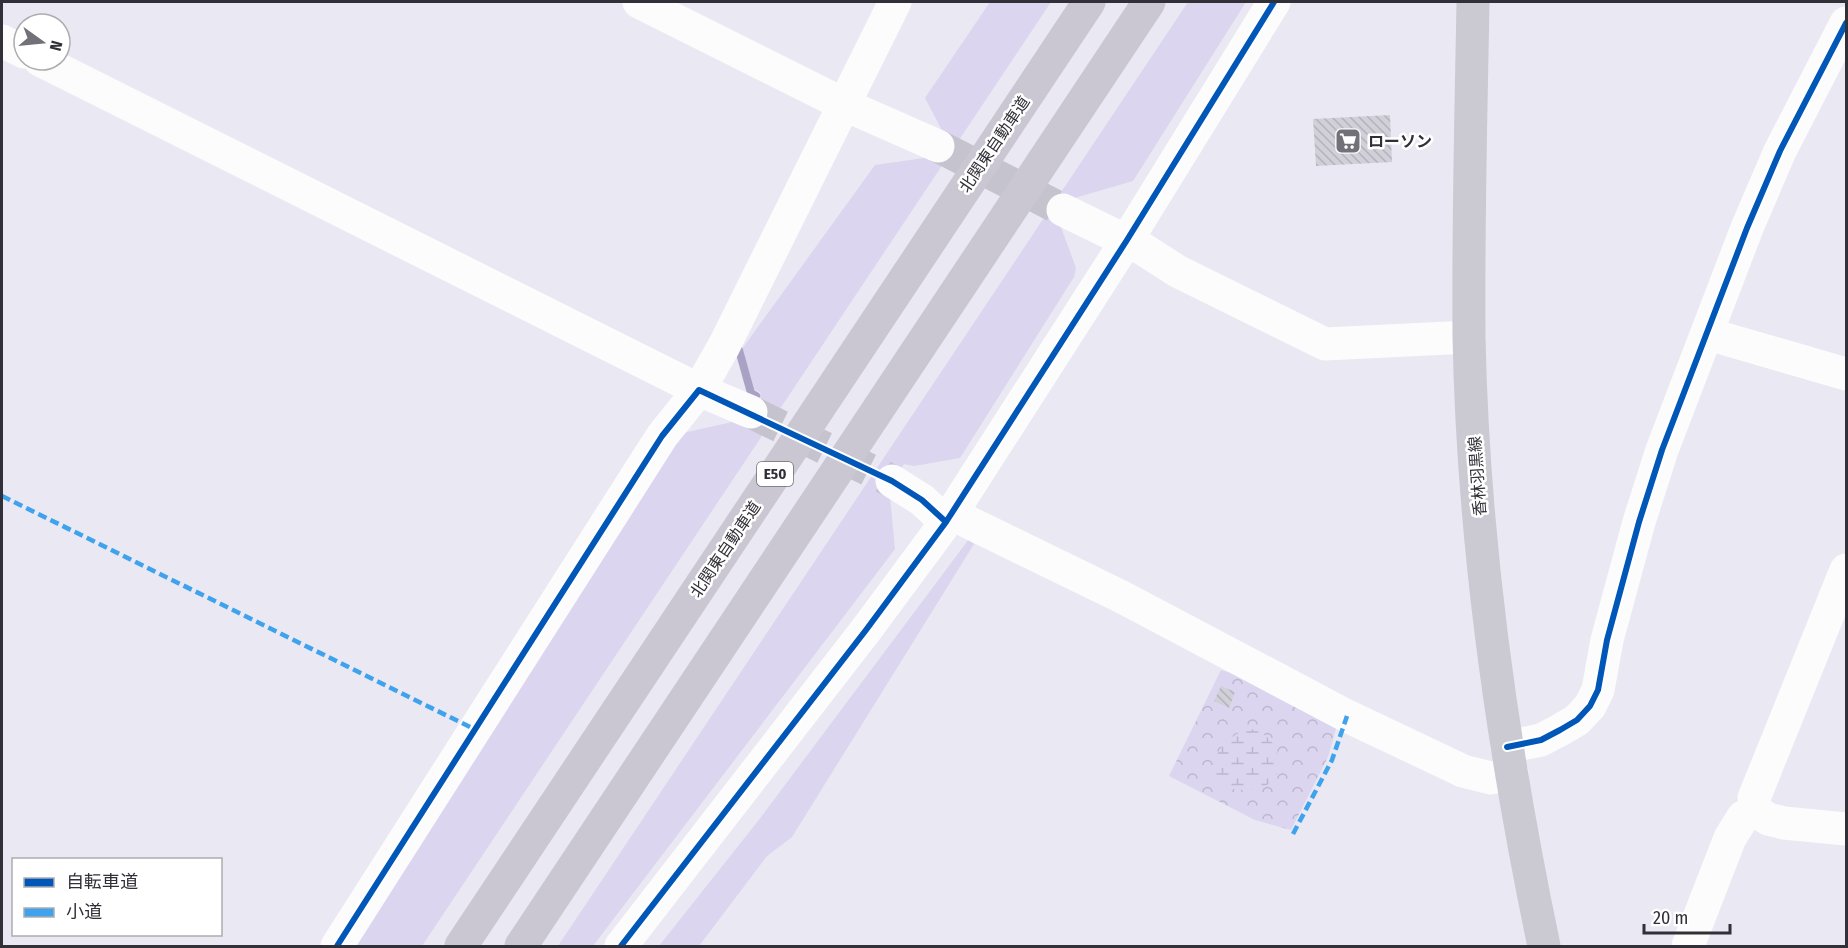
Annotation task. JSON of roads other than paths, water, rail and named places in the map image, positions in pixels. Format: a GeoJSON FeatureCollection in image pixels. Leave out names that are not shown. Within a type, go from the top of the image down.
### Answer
{"type":"FeatureCollection","features":[{"type":"Feature","properties":{"kind":"highway","name":"北関東自動車道"},"geometry":{"type":"LineString","coordinates":[[461,946],[1089,2]]}},
{"type":"Feature","properties":{"kind":"highway"},"geometry":{"type":"LineString","coordinates":[[521,946],[1149,2]]}},
{"type":"Feature","properties":{"kind":"main road","name":"香林羽黒線"},"geometry":{"type":"LineString","coordinates":[[1473,2],[1469,337],[1485,583],[1510,760],[1544,946]]}},
{"type":"Feature","properties":{"kind":"street"},"geometry":{"type":"LineString","coordinates":[[639,2],[845,105],[938,146]]}},
{"type":"Feature","properties":{"kind":"street"},"geometry":{"type":"LineString","coordinates":[[337,946],[662,436],[699,390],[724,346],[896,2]]}},
{"type":"Feature","properties":{"kind":"street"},"geometry":{"type":"LineString","coordinates":[[621,946],[866,630],[949,516],[1127,240],[1274,2]]}},
{"type":"Feature","properties":{"kind":"street"},"geometry":{"type":"LineString","coordinates":[[892,481],[949,516],[968,522],[1122,597],[1347,716],[1462,771],[1491,778],[1510,760],[1560,730],[1590,706],[1598,690],[1607,640],[1639,522],[1662,450],[1747,228],[1780,151],[1846,23]]}},
{"type":"Feature","properties":{"kind":"street"},"geometry":{"type":"LineString","coordinates":[[64,72],[699,390],[751,412]]}},
{"type":"Feature","properties":{"kind":"street"},"geometry":{"type":"LineString","coordinates":[[1063,210],[1127,240],[1177,271],[1325,344],[1469,337]]}},
{"type":"Feature","properties":{"kind":"street"},"geometry":{"type":"LineString","coordinates":[[1708,334],[1846,374]]}},
{"type":"Feature","properties":{"kind":"street"},"geometry":{"type":"LineString","coordinates":[[1755,810],[1754,798],[1846,570]]}},
{"type":"Feature","properties":{"kind":"street"},"geometry":{"type":"LineString","coordinates":[[1755,810],[1768,819],[1784,823],[1846,829]]}},
{"type":"Feature","properties":{"kind":"street"},"geometry":{"type":"LineString","coordinates":[[1688,946],[1730,838],[1743,817],[1755,810]]}},
{"type":"Feature","properties":{"kind":"waterway"},"geometry":{"type":"LineString","coordinates":[[739,350],[751,393],[756,396]]}},
{"type":"Feature","properties":{"kind":"tunnel"},"geometry":{"type":"LineString","coordinates":[[938,146],[1063,210]]}},
{"type":"Feature","properties":{"kind":"tunnel"},"geometry":{"type":"LineString","coordinates":[[751,412],[892,481]]}},
{"type":"Feature","properties":{"kind":"place","name":"ローソン"},"geometry":{"type":"Point","coordinates":[1348,141]}}]}
